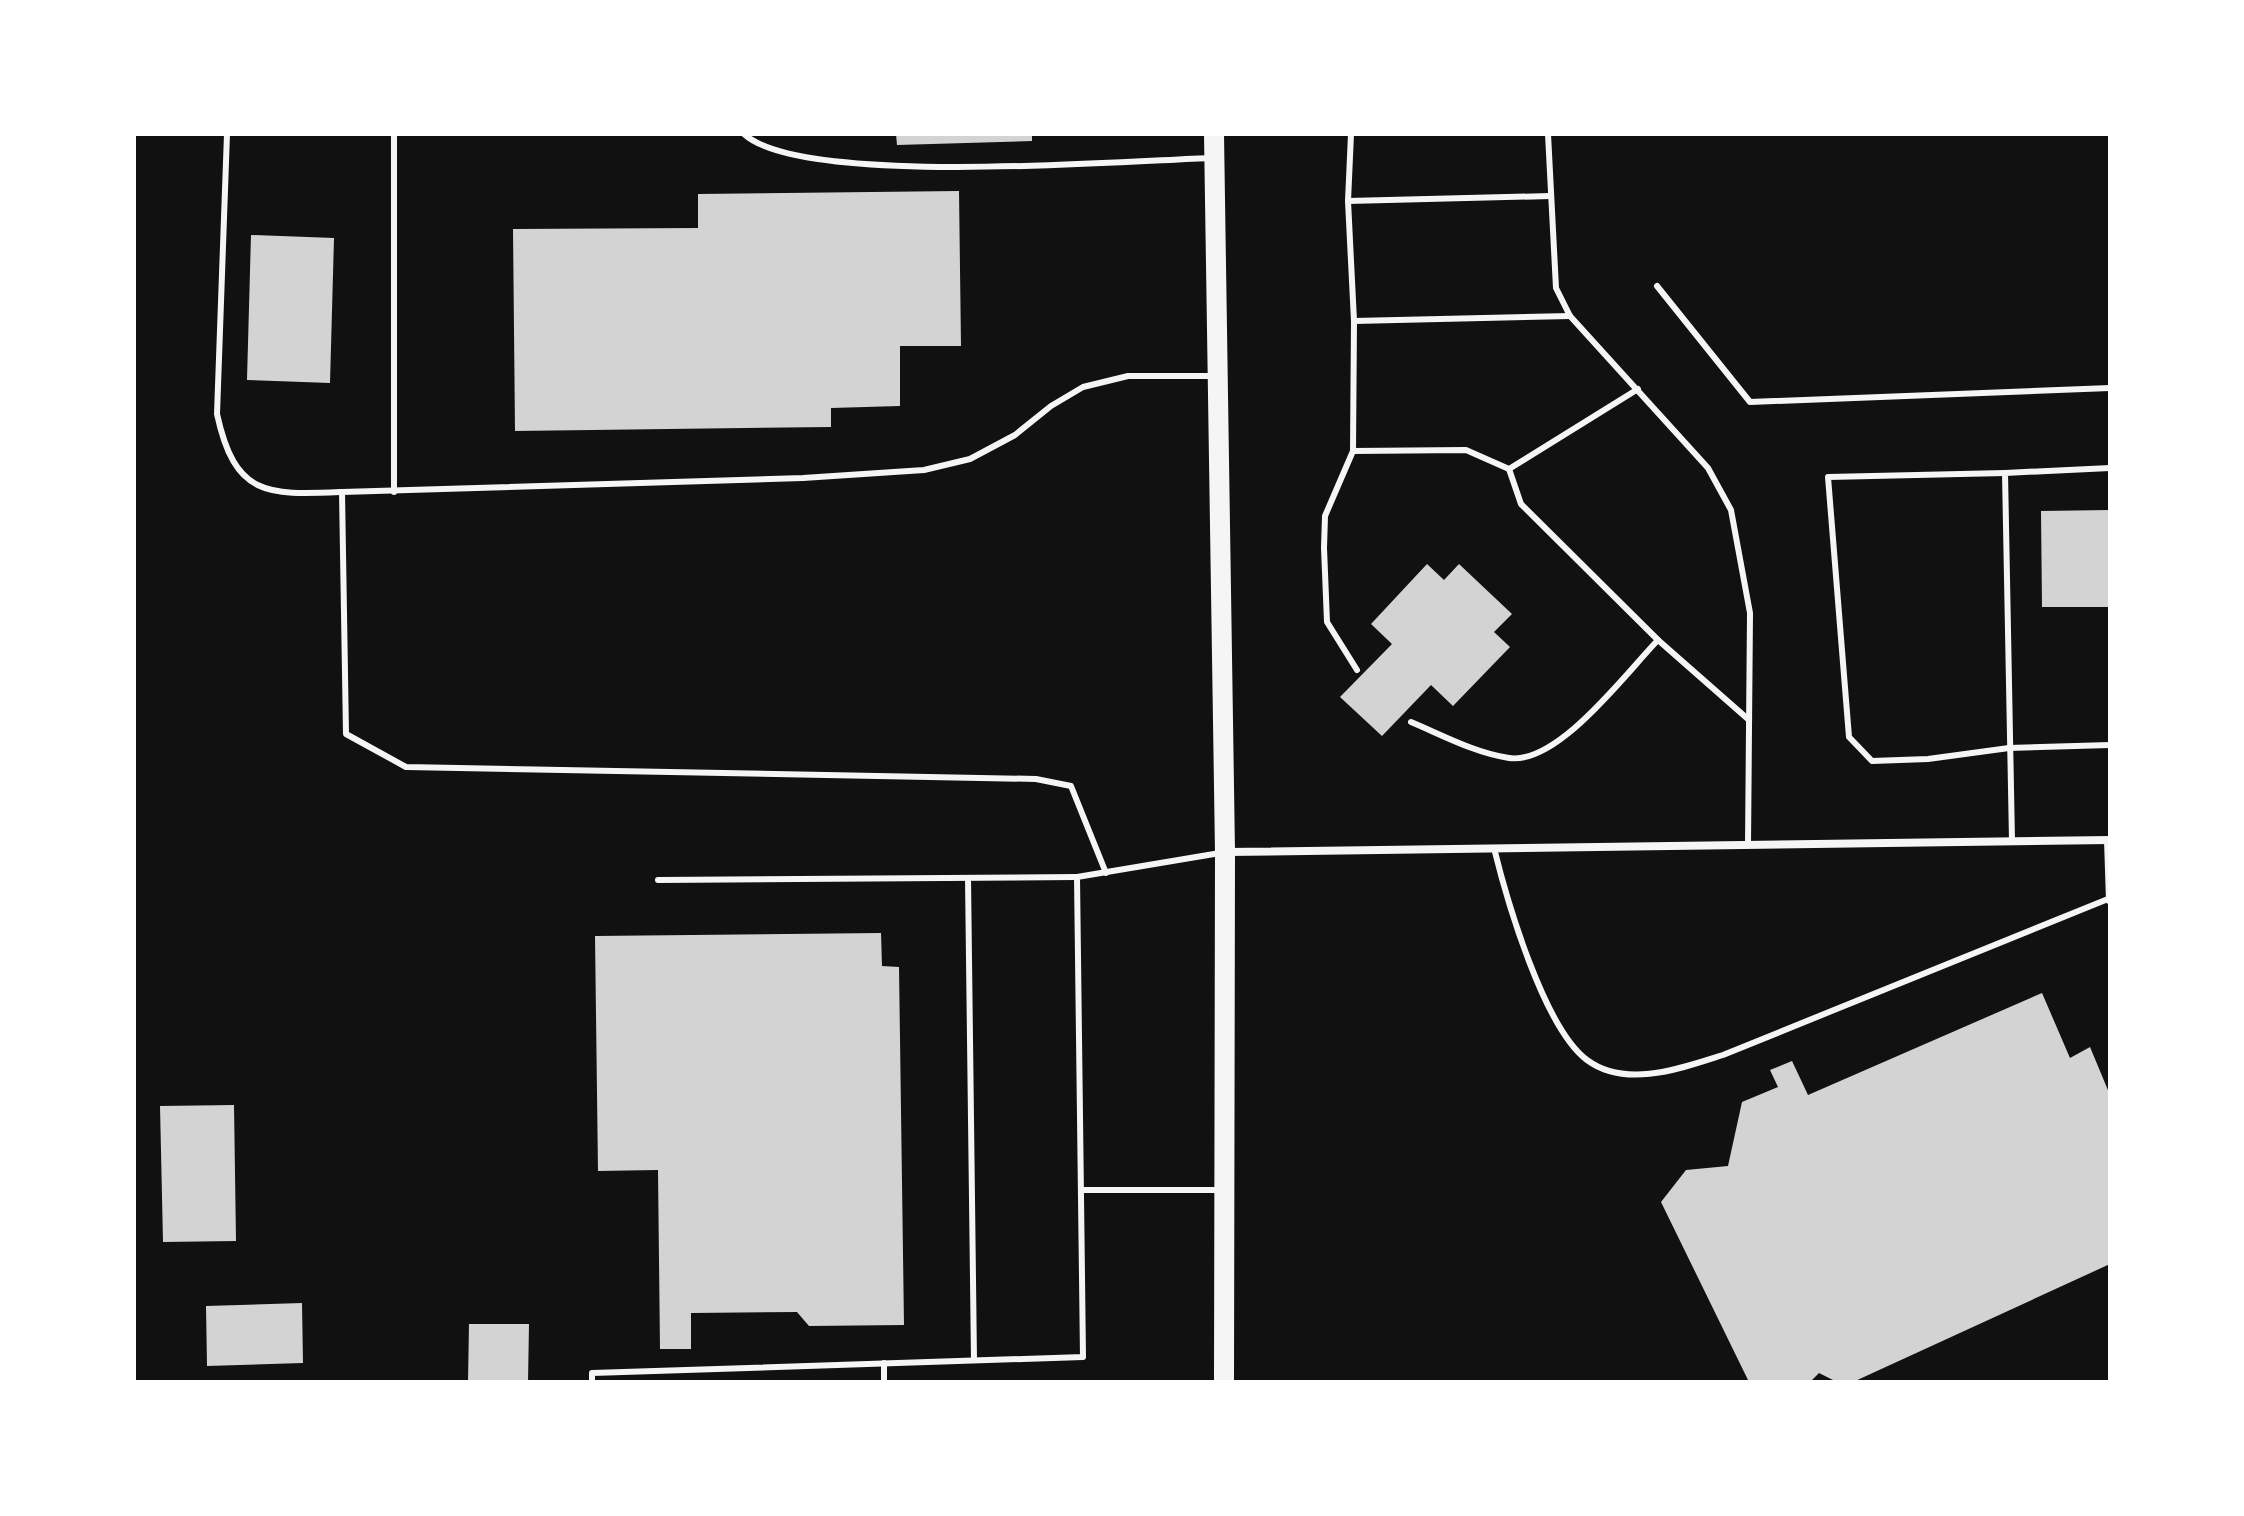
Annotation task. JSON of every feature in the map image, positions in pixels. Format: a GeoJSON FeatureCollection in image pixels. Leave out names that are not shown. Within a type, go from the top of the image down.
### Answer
{"type":"FeatureCollection","features":[{"type":"Feature","properties":{"kind":"main road"},"geometry":{"type":"LineString","coordinates":[[1214,134],[1225,852],[1224,1382]]}},
{"type":"Feature","properties":{"kind":"street"},"geometry":{"type":"LineString","coordinates":[[1225,852],[2108,840]]}},
{"type":"Feature","properties":{"kind":"lane"},"geometry":{"type":"LineString","coordinates":[[227,134],[217,414],[224,446],[237,471],[256,488],[283,494],[394,492],[803,478],[924,470],[970,459],[1015,435],[1051,406],[1083,387],[1128,376],[1218,377]]}},
{"type":"Feature","properties":{"kind":"lane"},"geometry":{"type":"LineString","coordinates":[[394,134],[394,492]]}},
{"type":"Feature","properties":{"kind":"lane"},"geometry":{"type":"LineString","coordinates":[[744,134],[778,152],[818,160],[886,166],[1215,158]]}},
{"type":"Feature","properties":{"kind":"lane"},"geometry":{"type":"LineString","coordinates":[[1351,134],[1348,201],[1354,321],[1353,451],[1325,516],[1324,548],[1327,622],[1357,670]]}},
{"type":"Feature","properties":{"kind":"lane"},"geometry":{"type":"LineString","coordinates":[[1548,134],[1556,288],[1570,316],[1708,468],[1731,510],[1750,613],[1748,845]]}},
{"type":"Feature","properties":{"kind":"lane"},"geometry":{"type":"LineString","coordinates":[[1348,201],[1550,196]]}},
{"type":"Feature","properties":{"kind":"lane"},"geometry":{"type":"LineString","coordinates":[[1657,286],[1750,402],[2110,388]]}},
{"type":"Feature","properties":{"kind":"lane"},"geometry":{"type":"LineString","coordinates":[[1354,321],[1570,316]]}},
{"type":"Feature","properties":{"kind":"lane"},"geometry":{"type":"LineString","coordinates":[[1509,469],[1638,389]]}},
{"type":"Feature","properties":{"kind":"lane"},"geometry":{"type":"LineString","coordinates":[[1353,451],[1466,450],[1509,469],[1521,504],[1658,640],[1749,720]]}},
{"type":"Feature","properties":{"kind":"lane"},"geometry":{"type":"LineString","coordinates":[[2110,468],[1828,477],[1849,737],[1872,761],[1928,759],[2009,748],[2110,745]]}},
{"type":"Feature","properties":{"kind":"lane"},"geometry":{"type":"LineString","coordinates":[[2005,473],[2012,841]]}},
{"type":"Feature","properties":{"kind":"lane"},"geometry":{"type":"LineString","coordinates":[[342,492],[346,734],[406,767],[1036,779],[1071,786],[1106,873]]}},
{"type":"Feature","properties":{"kind":"lane"},"geometry":{"type":"LineString","coordinates":[[1411,722],[1490,754],[1512,759],[1533,755],[1557,745],[1658,640]]}},
{"type":"Feature","properties":{"kind":"lane"},"geometry":{"type":"LineString","coordinates":[[1494,848],[1509,907],[1558,1026],[1587,1060],[1623,1073],[1668,1073],[1723,1055],[2109,901],[2108,840]]}},
{"type":"Feature","properties":{"kind":"lane"},"geometry":{"type":"LineString","coordinates":[[658,880],[1077,877],[1225,852]]}},
{"type":"Feature","properties":{"kind":"lane"},"geometry":{"type":"LineString","coordinates":[[592,1382],[592,1373],[1083,1357],[1077,877]]}},
{"type":"Feature","properties":{"kind":"lane"},"geometry":{"type":"LineString","coordinates":[[968,878],[974,1360]]}},
{"type":"Feature","properties":{"kind":"lane"},"geometry":{"type":"LineString","coordinates":[[1081,1190],[1224,1190]]}},
{"type":"Feature","properties":{"kind":"lane"},"geometry":{"type":"LineString","coordinates":[[884,1363],[884,1382]]}},
{"type":"Feature","properties":{"kind":"building"},"geometry":{"type":"Polygon","coordinates":[[[896,134],[1032,134],[1032,141],[897,145],[896,134]]]}},
{"type":"Feature","properties":{"kind":"building"},"geometry":{"type":"Polygon","coordinates":[[[959,191],[961,346],[900,346],[900,406],[831,408],[831,427],[515,431],[513,229],[698,228],[698,194],[959,191]]]}},
{"type":"Feature","properties":{"kind":"building"},"geometry":{"type":"Polygon","coordinates":[[[251,235],[334,238],[330,383],[247,380],[251,235]]]}},
{"type":"Feature","properties":{"kind":"building"},"geometry":{"type":"Polygon","coordinates":[[[2110,510],[2110,607],[2042,607],[2041,511],[2110,510]]]}},
{"type":"Feature","properties":{"kind":"building"},"geometry":{"type":"Polygon","coordinates":[[[1427,564],[1444,580],[1459,564],[1512,614],[1494,632],[1510,647],[1453,706],[1431,685],[1382,736],[1340,697],[1392,644],[1371,624],[1427,564]]]}},
{"type":"Feature","properties":{"kind":"building"},"geometry":{"type":"Polygon","coordinates":[[[881,933],[882,966],[899,967],[904,1325],[809,1326],[797,1312],[691,1313],[691,1349],[660,1349],[658,1170],[598,1171],[595,936],[881,933]]]}},
{"type":"Feature","properties":{"kind":"building"},"geometry":{"type":"Polygon","coordinates":[[[2042,993],[2070,1058],[2090,1047],[2110,1095],[2110,1264],[1853,1382],[1837,1382],[1819,1373],[1810,1382],[1749,1382],[1661,1202],[1686,1170],[1728,1166],[1742,1102],[1778,1087],[1770,1070],[1792,1061],[1808,1095],[2042,993]]]}},
{"type":"Feature","properties":{"kind":"building"},"geometry":{"type":"Polygon","coordinates":[[[234,1105],[236,1241],[163,1242],[160,1106],[234,1105]]]}},
{"type":"Feature","properties":{"kind":"building"},"geometry":{"type":"Polygon","coordinates":[[[302,1303],[303,1363],[207,1366],[206,1306],[302,1303]]]}},
{"type":"Feature","properties":{"kind":"building"},"geometry":{"type":"Polygon","coordinates":[[[469,1324],[529,1324],[528,1382],[468,1382],[469,1324]]]}}]}
